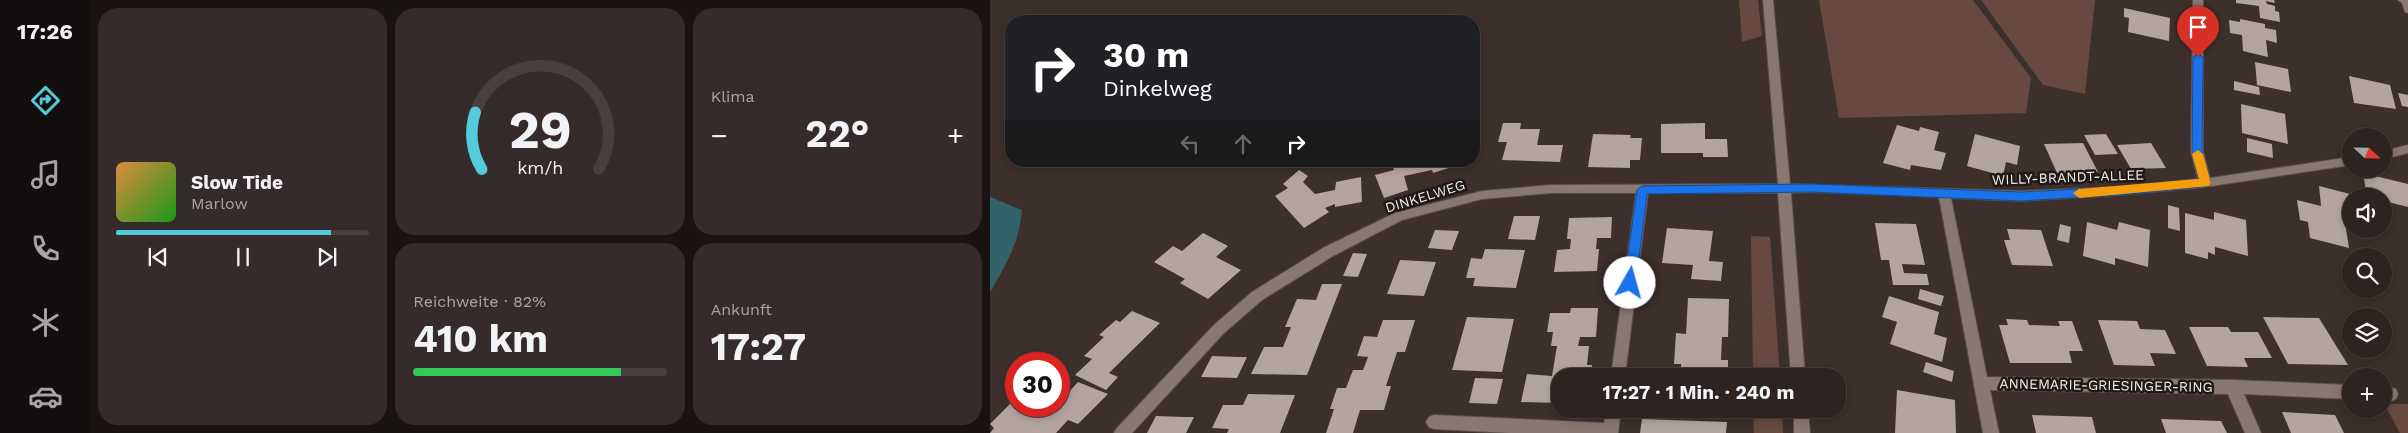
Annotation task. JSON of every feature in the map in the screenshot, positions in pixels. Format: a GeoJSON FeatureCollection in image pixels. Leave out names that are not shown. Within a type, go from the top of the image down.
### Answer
{"type":"FeatureCollection","features":[{"type":"Feature","properties":{"kind":"street"},"geometry":{"type":"LineString","coordinates":[[1768,0],[1789,230],[1798,368]]}},
{"type":"Feature","properties":{"kind":"street"},"geometry":{"type":"LineString","coordinates":[[2198,0],[2197,152],[2205,183]]}},
{"type":"Feature","properties":{"kind":"street"},"geometry":{"type":"LineString","coordinates":[[2403,0],[2406,0],[2408,10]]}},
{"type":"Feature","properties":{"kind":"street"},"geometry":{"type":"LineString","coordinates":[[2392,153],[2408,149]]}},
{"type":"Feature","properties":{"kind":"street","name":"WILLY-BRANDT-ALLEE"},"geometry":{"type":"LineString","coordinates":[[1784,189],[2021,196],[2120,191],[2205,183],[2342,162]]}},
{"type":"Feature","properties":{"kind":"street","name":"DINKELWEG"},"geometry":{"type":"LineString","coordinates":[[1122,433],[1218,329],[1257,296],[1328,252],[1399,216],[1482,194],[1551,189],[1784,189]]}},
{"type":"Feature","properties":{"kind":"street"},"geometry":{"type":"LineString","coordinates":[[1619,368],[1642,190]]}},
{"type":"Feature","properties":{"kind":"street","name":"ANNEMARIE-GRIESINGER-RING"},"geometry":{"type":"LineString","coordinates":[[1944,193],[1991,433]]}},
{"type":"Feature","properties":{"kind":"street","name":"ANNEMARIE-GRIESINGER-RING"},"geometry":{"type":"LineString","coordinates":[[1980,383],[2342,392]]}},
{"type":"Feature","properties":{"kind":"street","name":"ANNEMARIE-GRIESINGER-RING"},"geometry":{"type":"LineString","coordinates":[[2232,388],[2253,433]]}},
{"type":"Feature","properties":{"kind":"street"},"geometry":{"type":"LineString","coordinates":[[1434,422],[1611,432],[1613,418]]}},
{"type":"Feature","properties":{"kind":"street"},"geometry":{"type":"LineString","coordinates":[[1801,418],[1802,433]]}},
{"type":"Feature","properties":{"kind":"shaded area"},"geometry":{"type":"Polygon","coordinates":[[[1739,0],[1758,0],[1762,36],[1742,42],[1739,0]]]}},
{"type":"Feature","properties":{"kind":"shaded area"},"geometry":{"type":"Polygon","coordinates":[[[1819,0],[1973,0],[2031,78],[2026,113],[1839,118],[1819,0]]]}},
{"type":"Feature","properties":{"kind":"shaded area"},"geometry":{"type":"Polygon","coordinates":[[[1981,0],[2095,0],[2085,94],[2043,85],[1981,0]]]}},
{"type":"Feature","properties":{"kind":"shaded area"},"geometry":{"type":"Polygon","coordinates":[[[1751,236],[1770,237],[1779,368],[1753,368],[1751,236]]]}},
{"type":"Feature","properties":{"kind":"shaded area"},"geometry":{"type":"Polygon","coordinates":[[[2392,404],[2408,404],[2408,433],[2400,433],[2392,418],[2392,404]]]}},
{"type":"Feature","properties":{"kind":"shaded area"},"geometry":{"type":"Polygon","coordinates":[[[1753,418],[1782,418],[1783,433],[1754,433],[1753,418]]]}},
{"type":"Feature","properties":{"kind":"water"},"geometry":{"type":"Polygon","coordinates":[[[990,197],[1022,210],[1015,243],[1007,262],[990,292],[990,197]]]}},
{"type":"Feature","properties":{"kind":"building"},"geometry":{"type":"Polygon","coordinates":[[[2236,0],[2274,0],[2275,3],[2266,1],[2267,4],[2275,6],[2275,11],[2279,12],[2280,22],[2260,18],[2259,6],[2236,3],[2236,0]]]}},
{"type":"Feature","properties":{"kind":"building"},"geometry":{"type":"Polygon","coordinates":[[[2124,8],[2170,18],[2169,41],[2128,32],[2129,18],[2124,17],[2124,8]]]}},
{"type":"Feature","properties":{"kind":"building"},"geometry":{"type":"Polygon","coordinates":[[[2240,19],[2265,24],[2265,28],[2276,30],[2277,43],[2266,40],[2268,57],[2243,51],[2242,35],[2230,33],[2229,20],[2240,22],[2240,19]]]}},
{"type":"Feature","properties":{"kind":"building"},"geometry":{"type":"Polygon","coordinates":[[[2255,62],[2288,69],[2291,92],[2257,85],[2255,62]]]}},
{"type":"Feature","properties":{"kind":"building"},"geometry":{"type":"Polygon","coordinates":[[[2349,76],[2390,85],[2396,109],[2354,103],[2349,76]]]}},
{"type":"Feature","properties":{"kind":"building"},"geometry":{"type":"Polygon","coordinates":[[[2234,81],[2259,87],[2260,95],[2234,90],[2234,81]]]}},
{"type":"Feature","properties":{"kind":"building"},"geometry":{"type":"Polygon","coordinates":[[[2398,93],[2408,95],[2408,107],[2402,106],[2398,93]]]}},
{"type":"Feature","properties":{"kind":"building"},"geometry":{"type":"Polygon","coordinates":[[[2241,104],[2285,114],[2288,144],[2242,133],[2241,104]]]}},
{"type":"Feature","properties":{"kind":"building"},"geometry":{"type":"Polygon","coordinates":[[[1503,123],[1521,123],[1520,129],[1540,129],[1537,145],[1563,145],[1560,162],[1502,160],[1507,142],[1498,142],[1503,123]]]}},
{"type":"Feature","properties":{"kind":"building"},"geometry":{"type":"Polygon","coordinates":[[[1705,123],[1705,139],[1727,139],[1728,157],[1703,157],[1703,153],[1661,153],[1661,124],[1705,123]]]}},
{"type":"Feature","properties":{"kind":"building"},"geometry":{"type":"Polygon","coordinates":[[[1897,125],[1919,131],[1920,127],[1939,132],[1934,150],[1946,153],[1941,170],[1911,165],[1910,170],[1883,163],[1897,125]]]}},
{"type":"Feature","properties":{"kind":"building"},"geometry":{"type":"Polygon","coordinates":[[[1593,134],[1631,135],[1630,138],[1642,138],[1640,160],[1630,160],[1630,168],[1588,167],[1593,134]]]}},
{"type":"Feature","properties":{"kind":"building"},"geometry":{"type":"Polygon","coordinates":[[[1975,134],[2020,146],[2017,165],[2006,162],[2003,176],[1967,166],[1975,134]]]}},
{"type":"Feature","properties":{"kind":"building"},"geometry":{"type":"Polygon","coordinates":[[[2106,134],[2118,154],[2095,155],[2084,135],[2106,134]]]}},
{"type":"Feature","properties":{"kind":"building"},"geometry":{"type":"Polygon","coordinates":[[[2247,138],[2272,144],[2273,158],[2247,152],[2247,138]]]}},
{"type":"Feature","properties":{"kind":"building"},"geometry":{"type":"Polygon","coordinates":[[[2083,143],[2098,172],[2057,173],[2044,144],[2083,143]]]}},
{"type":"Feature","properties":{"kind":"building"},"geometry":{"type":"Polygon","coordinates":[[[2151,143],[2166,168],[2131,169],[2117,145],[2151,143]]]}},
{"type":"Feature","properties":{"kind":"building"},"geometry":{"type":"Polygon","coordinates":[[[1393,167],[1452,167],[1433,173],[1432,170],[1404,176],[1408,190],[1384,198],[1375,175],[1394,170],[1393,167]]]}},
{"type":"Feature","properties":{"kind":"building"},"geometry":{"type":"Polygon","coordinates":[[[1299,170],[1308,176],[1303,182],[1315,194],[1335,190],[1336,182],[1361,177],[1362,202],[1335,207],[1335,204],[1325,208],[1329,212],[1304,228],[1275,196],[1288,188],[1283,184],[1299,170]]]}},
{"type":"Feature","properties":{"kind":"building"},"geometry":{"type":"Polygon","coordinates":[[[2364,178],[2383,178],[2408,184],[2408,207],[2392,203],[2392,188],[2366,188],[2364,178]]]}},
{"type":"Feature","properties":{"kind":"building"},"geometry":{"type":"Polygon","coordinates":[[[2319,186],[2342,192],[2342,238],[2347,238],[2349,248],[2310,238],[2308,222],[2300,220],[2297,200],[2321,206],[2319,186]]]}},
{"type":"Feature","properties":{"kind":"building"},"geometry":{"type":"Polygon","coordinates":[[[2168,205],[2179,208],[2180,231],[2168,228],[2168,205]]]}},
{"type":"Feature","properties":{"kind":"building"},"geometry":{"type":"Polygon","coordinates":[[[2214,212],[2246,220],[2248,256],[2215,247],[2215,255],[2208,252],[2208,259],[2185,253],[2185,213],[2214,220],[2214,212]]]}},
{"type":"Feature","properties":{"kind":"building"},"geometry":{"type":"Polygon","coordinates":[[[1514,216],[1540,216],[1535,240],[1508,239],[1514,216]]]}},
{"type":"Feature","properties":{"kind":"building"},"geometry":{"type":"Polygon","coordinates":[[[1612,217],[1611,238],[1597,238],[1596,249],[1599,249],[1597,271],[1554,272],[1557,250],[1570,249],[1571,239],[1567,239],[1569,218],[1612,217]]]}},
{"type":"Feature","properties":{"kind":"building"},"geometry":{"type":"Polygon","coordinates":[[[2087,222],[2117,230],[2119,222],[2150,230],[2148,267],[2115,258],[2115,265],[2083,256],[2087,222]]]}},
{"type":"Feature","properties":{"kind":"building"},"geometry":{"type":"Polygon","coordinates":[[[1875,223],[1916,224],[1925,265],[1902,264],[1904,273],[1927,274],[1929,285],[1893,285],[1889,260],[1881,260],[1875,223]]]}},
{"type":"Feature","properties":{"kind":"building"},"geometry":{"type":"Polygon","coordinates":[[[2060,224],[2071,227],[2069,243],[2057,240],[2060,224]]]}},
{"type":"Feature","properties":{"kind":"building"},"geometry":{"type":"Polygon","coordinates":[[[1667,228],[1713,231],[1709,261],[1723,262],[1721,281],[1691,279],[1693,265],[1662,263],[1667,228]]]}},
{"type":"Feature","properties":{"kind":"building"},"geometry":{"type":"Polygon","coordinates":[[[2007,229],[2041,230],[2053,266],[2012,265],[2004,240],[2010,240],[2007,229]]]}},
{"type":"Feature","properties":{"kind":"building"},"geometry":{"type":"Polygon","coordinates":[[[1435,230],[1459,231],[1452,250],[1428,248],[1435,230]]]}},
{"type":"Feature","properties":{"kind":"building"},"geometry":{"type":"Polygon","coordinates":[[[1203,233],[1228,246],[1216,257],[1241,270],[1208,299],[1180,283],[1185,279],[1154,262],[1173,246],[1182,251],[1203,233]]]}},
{"type":"Feature","properties":{"kind":"building"},"geometry":{"type":"Polygon","coordinates":[[[1485,249],[1525,250],[1516,288],[1473,286],[1475,278],[1466,278],[1471,258],[1482,259],[1485,249]]]}},
{"type":"Feature","properties":{"kind":"building"},"geometry":{"type":"Polygon","coordinates":[[[1353,253],[1367,254],[1358,277],[1343,276],[1353,253]]]}},
{"type":"Feature","properties":{"kind":"building"},"geometry":{"type":"Polygon","coordinates":[[[1400,260],[1436,262],[1424,296],[1387,294],[1400,260]]]}},
{"type":"Feature","properties":{"kind":"building"},"geometry":{"type":"Polygon","coordinates":[[[1322,284],[1342,284],[1307,375],[1251,374],[1264,347],[1283,347],[1291,327],[1285,327],[1297,299],[1316,300],[1322,284]]]}},
{"type":"Feature","properties":{"kind":"building"},"geometry":{"type":"Polygon","coordinates":[[[1920,289],[1944,296],[1941,306],[1918,299],[1920,289]]]}},
{"type":"Feature","properties":{"kind":"building"},"geometry":{"type":"Polygon","coordinates":[[[1889,296],[1939,312],[1934,334],[1947,338],[1942,362],[1890,344],[1897,322],[1882,317],[1889,296]]]}},
{"type":"Feature","properties":{"kind":"building"},"geometry":{"type":"Polygon","coordinates":[[[1688,298],[1729,299],[1728,337],[1722,337],[1721,360],[1728,360],[1728,368],[1681,368],[1681,364],[1674,364],[1676,333],[1686,334],[1688,298]]]}},
{"type":"Feature","properties":{"kind":"building"},"geometry":{"type":"Polygon","coordinates":[[[1571,308],[1598,308],[1596,337],[1580,337],[1578,346],[1589,346],[1587,365],[1592,365],[1592,368],[1553,368],[1557,346],[1551,346],[1553,332],[1547,332],[1550,313],[1570,313],[1571,308]]]}},
{"type":"Feature","properties":{"kind":"building"},"geometry":{"type":"Polygon","coordinates":[[[1132,311],[1160,323],[1109,373],[1118,377],[1106,390],[1075,375],[1092,359],[1084,356],[1104,337],[1099,335],[1116,320],[1120,322],[1132,311]]]}},
{"type":"Feature","properties":{"kind":"building"},"geometry":{"type":"Polygon","coordinates":[[[1467,317],[1514,319],[1502,372],[1452,370],[1467,317]]]}},
{"type":"Feature","properties":{"kind":"building"},"geometry":{"type":"Polygon","coordinates":[[[2263,317],[2319,318],[2348,365],[2288,364],[2263,317]]]}},
{"type":"Feature","properties":{"kind":"building"},"geometry":{"type":"Polygon","coordinates":[[[2006,319],[2027,320],[2029,325],[2060,326],[2058,321],[2072,321],[2083,351],[2069,351],[2072,363],[2010,363],[1999,325],[2008,325],[2006,319]]]}},
{"type":"Feature","properties":{"kind":"building"},"geometry":{"type":"Polygon","coordinates":[[[1383,320],[1415,320],[1405,352],[1397,352],[1386,386],[1391,386],[1384,410],[1360,410],[1353,433],[1326,433],[1334,409],[1330,409],[1337,388],[1346,388],[1353,370],[1363,370],[1368,357],[1357,356],[1364,336],[1377,337],[1383,320]]]}},
{"type":"Feature","properties":{"kind":"building"},"geometry":{"type":"Polygon","coordinates":[[[2098,320],[2137,321],[2140,329],[2165,330],[2176,354],[2150,353],[2155,366],[2114,365],[2098,320]]]}},
{"type":"Feature","properties":{"kind":"building"},"geometry":{"type":"Polygon","coordinates":[[[2189,327],[2228,327],[2231,332],[2258,332],[2272,358],[2244,358],[2248,367],[2207,366],[2189,327]]]}},
{"type":"Feature","properties":{"kind":"building"},"geometry":{"type":"Polygon","coordinates":[[[1212,356],[1247,357],[1237,378],[1201,377],[1212,356]]]}},
{"type":"Feature","properties":{"kind":"building"},"geometry":{"type":"Polygon","coordinates":[[[1926,362],[1954,371],[1952,382],[1923,372],[1926,362]]]}},
{"type":"Feature","properties":{"kind":"building"},"geometry":{"type":"Polygon","coordinates":[[[1527,374],[1551,376],[1551,403],[1521,402],[1527,374]]]}},
{"type":"Feature","properties":{"kind":"building"},"geometry":{"type":"Polygon","coordinates":[[[1475,378],[1503,379],[1497,404],[1469,403],[1475,378]]]}},
{"type":"Feature","properties":{"kind":"building"},"geometry":{"type":"Polygon","coordinates":[[[1078,382],[1108,394],[1078,424],[1068,420],[1056,433],[990,433],[994,428],[990,424],[1005,409],[1005,417],[1070,417],[1070,391],[1078,382]]]}},
{"type":"Feature","properties":{"kind":"building"},"geometry":{"type":"Polygon","coordinates":[[[1897,390],[1955,400],[1956,433],[1895,433],[1897,390]]]}},
{"type":"Feature","properties":{"kind":"building"},"geometry":{"type":"Polygon","coordinates":[[[1248,394],[1295,395],[1280,433],[1227,433],[1229,429],[1212,428],[1223,405],[1243,405],[1248,394]]]}},
{"type":"Feature","properties":{"kind":"building"},"geometry":{"type":"Polygon","coordinates":[[[2282,412],[2335,415],[2344,433],[2291,433],[2282,412]]]}},
{"type":"Feature","properties":{"kind":"building"},"geometry":{"type":"Polygon","coordinates":[[[2032,415],[2092,417],[2096,433],[2036,433],[2032,415]]]}},
{"type":"Feature","properties":{"kind":"building"},"geometry":{"type":"Polygon","coordinates":[[[1156,416],[1194,417],[1186,433],[1147,433],[1156,416]]]}},
{"type":"Feature","properties":{"kind":"building"},"geometry":{"type":"Polygon","coordinates":[[[1642,419],[1727,422],[1726,433],[1640,433],[1642,419]]]}},
{"type":"Feature","properties":{"kind":"building"},"geometry":{"type":"Polygon","coordinates":[[[2161,419],[2221,421],[2227,433],[2166,433],[2161,419]]]}},
{"type":"Feature","properties":{"kind":"slow traffic"},"geometry":{"type":"LineString","coordinates":[[2079,193],[2205,183],[2198,154]]}},
{"type":"Feature","properties":{"kind":"route"},"geometry":{"type":"LineString","coordinates":[[1630,283],[1642,190],[1811,188],[2021,196],[2120,191],[2205,183],[2197,152],[2198,57]]}}]}
